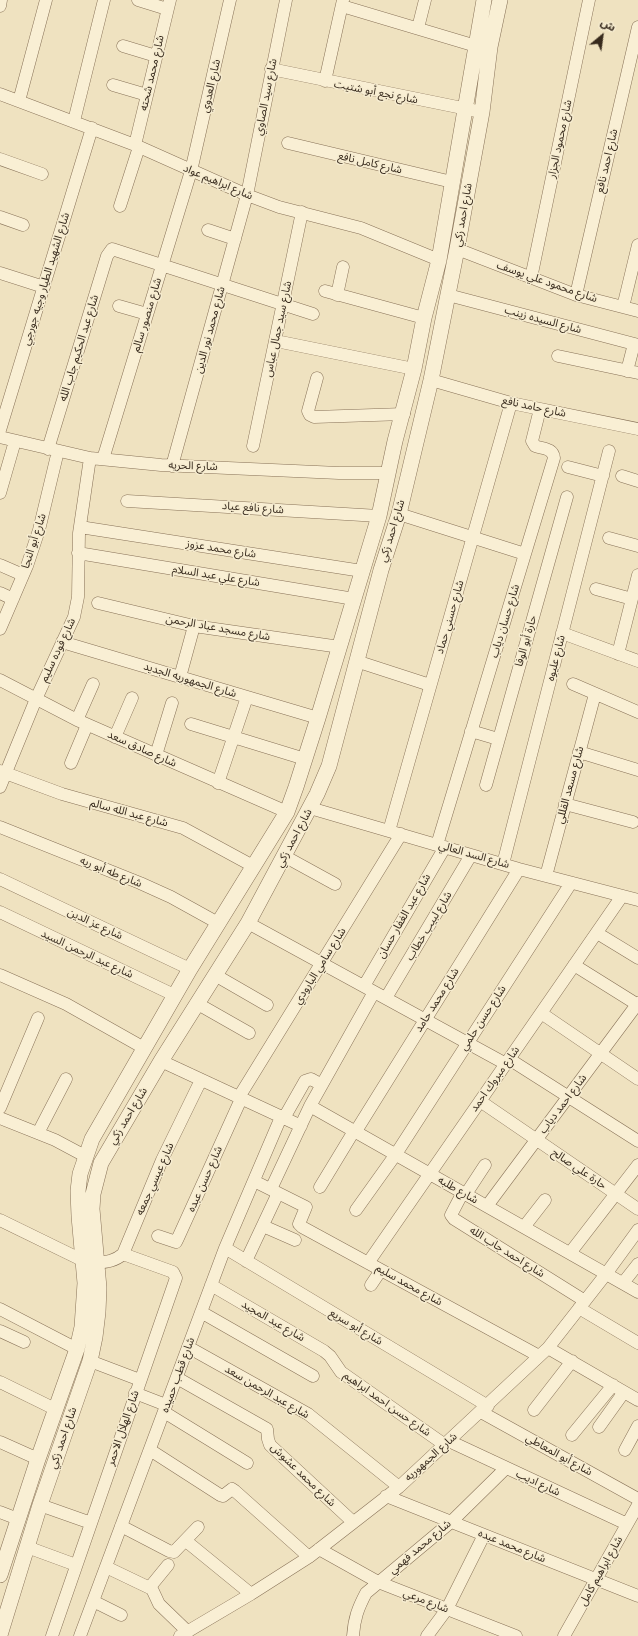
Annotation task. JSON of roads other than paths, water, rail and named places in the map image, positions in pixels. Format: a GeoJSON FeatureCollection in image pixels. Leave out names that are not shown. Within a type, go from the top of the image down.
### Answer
{"type":"FeatureCollection","features":[{"type":"Feature","properties":{"kind":"street"},"geometry":{"type":"LineString","coordinates":[[0,6],[2,0]]}},
{"type":"Feature","properties":{"kind":"street"},"geometry":{"type":"LineString","coordinates":[[19,101],[46,0]]}},
{"type":"Feature","properties":{"kind":"street"},"geometry":{"type":"LineString","coordinates":[[74,121],[104,0]]}},
{"type":"Feature","properties":{"kind":"street"},"geometry":{"type":"LineString","coordinates":[[138,0],[168,5]]}},
{"type":"Feature","properties":{"kind":"street","name":"شارع العدوي"},"geometry":{"type":"LineString","coordinates":[[191,171],[230,0]]}},
{"type":"Feature","properties":{"kind":"street","name":"شارع سيد الصاوي"},"geometry":{"type":"LineString","coordinates":[[247,195],[286,0]]}},
{"type":"Feature","properties":{"kind":"street"},"geometry":{"type":"LineString","coordinates":[[418,28],[425,0]]}},
{"type":"Feature","properties":{"kind":"street","name":"شارع احمد زكي"},"geometry":{"type":"LineString","coordinates":[[0,1635],[40,1505],[90,1360],[95,1337],[98,1312],[89,1256],[79,1216],[78,1191],[80,1174],[85,1156],[92,1139],[174,995],[287,812],[318,718],[379,516],[395,441],[404,414],[424,318],[439,260],[484,0]]}},
{"type":"Feature","properties":{"kind":"street","name":"شارع احمد زكي"},"geometry":{"type":"LineString","coordinates":[[1,1571],[55,1409],[77,1349],[85,1306],[93,1194],[101,1163],[161,1061],[248,923],[310,808],[329,766],[381,570],[399,514],[431,380],[457,250],[482,112],[490,47],[500,0]]}},
{"type":"Feature","properties":{"kind":"street","name":"شارع محمود الجزار"},"geometry":{"type":"LineString","coordinates":[[531,278],[589,0]]}},
{"type":"Feature","properties":{"kind":"street"},"geometry":{"type":"LineString","coordinates":[[325,81],[343,3],[476,46]]}},
{"type":"Feature","properties":{"kind":"street","name":"شارع محمد شحته"},"geometry":{"type":"LineString","coordinates":[[120,206],[137,146],[168,5]]}},
{"type":"Feature","properties":{"kind":"street","name":"شارع احمد نافع"},"geometry":{"type":"LineString","coordinates":[[576,295],[638,27]]}},
{"type":"Feature","properties":{"kind":"street"},"geometry":{"type":"LineString","coordinates":[[123,46],[156,56]]}},
{"type":"Feature","properties":{"kind":"street","name":"شارع نجع أبو شتيت"},"geometry":{"type":"LineString","coordinates":[[271,69],[482,112]]}},
{"type":"Feature","properties":{"kind":"street"},"geometry":{"type":"LineString","coordinates":[[113,85],[147,95]]}},
{"type":"Feature","properties":{"kind":"street","name":"شارع ابراهيم عواد"},"geometry":{"type":"LineString","coordinates":[[0,94],[137,146],[247,195],[279,207],[361,228],[439,260]]}},
{"type":"Feature","properties":{"kind":"street","name":"شارع الشهيد الطيار وجيه جورجي"},"geometry":{"type":"LineString","coordinates":[[0,430],[92,128]]}},
{"type":"Feature","properties":{"kind":"street","name":"شارع كامل نافع"},"geometry":{"type":"LineString","coordinates":[[288,143],[452,182]]}},
{"type":"Feature","properties":{"kind":"street"},"geometry":{"type":"LineString","coordinates":[[0,159],[42,174]]}},
{"type":"Feature","properties":{"kind":"street","name":"شارع منصور سالم"},"geometry":{"type":"LineString","coordinates":[[102,460],[191,171]]}},
{"type":"Feature","properties":{"kind":"street","name":"شارع محمد نور الدين"},"geometry":{"type":"LineString","coordinates":[[172,466],[247,195]]}},
{"type":"Feature","properties":{"kind":"street","name":"شارع سيد جمال عباس"},"geometry":{"type":"LineString","coordinates":[[253,446],[284,305],[302,212]]}},
{"type":"Feature","properties":{"kind":"street"},"geometry":{"type":"LineString","coordinates":[[0,217],[23,225]]}},
{"type":"Feature","properties":{"kind":"street"},"geometry":{"type":"LineString","coordinates":[[208,230],[235,239]]}},
{"type":"Feature","properties":{"kind":"street"},"geometry":{"type":"LineString","coordinates":[[623,307],[638,245]]}},
{"type":"Feature","properties":{"kind":"street","name":"شارع عبد الحكيم جاب الله"},"geometry":{"type":"LineString","coordinates":[[53,450],[107,256],[112,250],[162,266]]}},
{"type":"Feature","properties":{"kind":"street","name":"شارع محمود علي يوسف"},"geometry":{"type":"LineString","coordinates":[[457,250],[576,295],[638,311]]}},
{"type":"Feature","properties":{"kind":"street"},"geometry":{"type":"LineString","coordinates":[[162,266],[313,314]]}},
{"type":"Feature","properties":{"kind":"street"},"geometry":{"type":"LineString","coordinates":[[343,267],[331,293],[424,318]]}},
{"type":"Feature","properties":{"kind":"street"},"geometry":{"type":"LineString","coordinates":[[0,272],[44,287]]}},
{"type":"Feature","properties":{"kind":"street","name":"شارع السيده زينب"},"geometry":{"type":"LineString","coordinates":[[448,295],[636,344]]}},
{"type":"Feature","properties":{"kind":"street"},"geometry":{"type":"LineString","coordinates":[[119,306],[147,314]]}},
{"type":"Feature","properties":{"kind":"street"},"geometry":{"type":"LineString","coordinates":[[276,341],[414,370]]}},
{"type":"Feature","properties":{"kind":"street"},"geometry":{"type":"LineString","coordinates":[[558,356],[633,372],[636,344]]}},
{"type":"Feature","properties":{"kind":"street"},"geometry":{"type":"LineString","coordinates":[[317,378],[308,411],[310,415],[314,417],[404,414]]}},
{"type":"Feature","properties":{"kind":"street","name":"شارع حامد نافع"},"geometry":{"type":"LineString","coordinates":[[431,380],[511,404],[638,429]]}},
{"type":"Feature","properties":{"kind":"street","name":"شارع حسني حماد"},"geometry":{"type":"LineString","coordinates":[[388,831],[511,404]]}},
{"type":"Feature","properties":{"kind":"street","name":"شارع حسان دياب"},"geometry":{"type":"LineString","coordinates":[[441,846],[471,731],[554,458],[550,450],[535,446],[532,441],[540,409]]}},
{"type":"Feature","properties":{"kind":"street","name":"شارع الحريه"},"geometry":{"type":"LineString","coordinates":[[0,438],[102,460],[172,466],[339,473],[388,473]]}},
{"type":"Feature","properties":{"kind":"street"},"geometry":{"type":"LineString","coordinates":[[0,493],[15,441]]}},
{"type":"Feature","properties":{"kind":"street"},"geometry":{"type":"LineString","coordinates":[[395,441],[415,445]]}},
{"type":"Feature","properties":{"kind":"street","name":"شارع أبو النجا"},"geometry":{"type":"LineString","coordinates":[[0,629],[23,575],[39,530],[53,450]]}},
{"type":"Feature","properties":{"kind":"street","name":"شارع عليوه"},"geometry":{"type":"LineString","coordinates":[[503,864],[609,451]]}},
{"type":"Feature","properties":{"kind":"street","name":"شارع فوده سليم"},"geometry":{"type":"LineString","coordinates":[[0,787],[3,772],[74,617],[77,606],[79,585],[78,553],[80,527],[90,458]]}},
{"type":"Feature","properties":{"kind":"street"},"geometry":{"type":"LineString","coordinates":[[568,467],[603,476]]}},
{"type":"Feature","properties":{"kind":"street"},"geometry":{"type":"LineString","coordinates":[[622,476],[638,481]]}},
{"type":"Feature","properties":{"kind":"street","name":"حارة أبو الوفا"},"geometry":{"type":"LineString","coordinates":[[486,785],[567,497]]}},
{"type":"Feature","properties":{"kind":"street","name":"شارع نافع عياد"},"geometry":{"type":"LineString","coordinates":[[127,501],[379,516]]}},
{"type":"Feature","properties":{"kind":"street"},"geometry":{"type":"LineString","coordinates":[[399,514],[525,554]]}},
{"type":"Feature","properties":{"kind":"street","name":"شارع محمد عزوز"},"geometry":{"type":"LineString","coordinates":[[80,527],[362,571]]}},
{"type":"Feature","properties":{"kind":"street"},"geometry":{"type":"LineString","coordinates":[[609,538],[638,546]]}},
{"type":"Feature","properties":{"kind":"street","name":"شارع علي عبد السلام"},"geometry":{"type":"LineString","coordinates":[[78,553],[354,599]]}},
{"type":"Feature","properties":{"kind":"street"},"geometry":{"type":"LineString","coordinates":[[0,565],[23,575]]}},
{"type":"Feature","properties":{"kind":"street"},"geometry":{"type":"LineString","coordinates":[[618,654],[638,575]]}},
{"type":"Feature","properties":{"kind":"street"},"geometry":{"type":"LineString","coordinates":[[596,589],[632,599]]}},
{"type":"Feature","properties":{"kind":"street"},"geometry":{"type":"LineString","coordinates":[[0,593],[13,599]]}},
{"type":"Feature","properties":{"kind":"street","name":"شارع مسجد عباد الرحمن"},"geometry":{"type":"LineString","coordinates":[[98,603],[194,626],[340,647]]}},
{"type":"Feature","properties":{"kind":"street"},"geometry":{"type":"LineString","coordinates":[[180,677],[194,626]]}},
{"type":"Feature","properties":{"kind":"street"},"geometry":{"type":"LineString","coordinates":[[562,633],[638,662]]}},
{"type":"Feature","properties":{"kind":"street","name":"شارع الجمهوريه الجديد"},"geometry":{"type":"LineString","coordinates":[[62,642],[318,718]]}},
{"type":"Feature","properties":{"kind":"street"},"geometry":{"type":"LineString","coordinates":[[356,661],[430,685]]}},
{"type":"Feature","properties":{"kind":"street","name":"شارع صادق سعد"},"geometry":{"type":"LineString","coordinates":[[0,680],[82,722],[287,812]]}},
{"type":"Feature","properties":{"kind":"street"},"geometry":{"type":"LineString","coordinates":[[71,763],[93,684]]}},
{"type":"Feature","properties":{"kind":"street"},"geometry":{"type":"LineString","coordinates":[[573,684],[638,712]]}},
{"type":"Feature","properties":{"kind":"street","name":"شارع مسعد القللي"},"geometry":{"type":"LineString","coordinates":[[546,876],[595,694]]}},
{"type":"Feature","properties":{"kind":"street"},"geometry":{"type":"LineString","coordinates":[[115,737],[132,698]]}},
{"type":"Feature","properties":{"kind":"street"},"geometry":{"type":"LineString","coordinates":[[218,783],[247,698]]}},
{"type":"Feature","properties":{"kind":"street"},"geometry":{"type":"LineString","coordinates":[[156,755],[172,703]]}},
{"type":"Feature","properties":{"kind":"street"},"geometry":{"type":"LineString","coordinates":[[191,724],[305,759]]}},
{"type":"Feature","properties":{"kind":"street"},"geometry":{"type":"LineString","coordinates":[[471,731],[498,739]]}},
{"type":"Feature","properties":{"kind":"street"},"geometry":{"type":"LineString","coordinates":[[579,752],[638,770]]}},
{"type":"Feature","properties":{"kind":"street","name":"شارع عبد الله سالم"},"geometry":{"type":"LineString","coordinates":[[3,772],[91,803],[183,828],[253,866]]}},
{"type":"Feature","properties":{"kind":"street"},"geometry":{"type":"LineString","coordinates":[[565,804],[633,822]]}},
{"type":"Feature","properties":{"kind":"street","name":"شارع السد العالي"},"geometry":{"type":"LineString","coordinates":[[310,808],[519,869],[638,900]]}},
{"type":"Feature","properties":{"kind":"street","name":"شارع طه أبو ريه"},"geometry":{"type":"LineString","coordinates":[[0,827],[140,883],[171,897],[218,923]]}},
{"type":"Feature","properties":{"kind":"street","name":"شارع سامي البارودي"},"geometry":{"type":"LineString","coordinates":[[240,1098],[401,834]]}},
{"type":"Feature","properties":{"kind":"street","name":"شارع عبد الغفار حسان"},"geometry":{"type":"LineString","coordinates":[[246,1261],[263,1226],[275,1191],[310,1106],[322,1085],[441,846]]}},
{"type":"Feature","properties":{"kind":"street","name":"شارع لبيب خطاب"},"geometry":{"type":"LineString","coordinates":[[386,998],[471,855]]}},
{"type":"Feature","properties":{"kind":"street"},"geometry":{"type":"LineString","coordinates":[[284,856],[335,884]]}},
{"type":"Feature","properties":{"kind":"street","name":"شارع محمد حامد"},"geometry":{"type":"LineString","coordinates":[[320,1187],[519,869]]}},
{"type":"Feature","properties":{"kind":"street","name":"شارع عز الدين"},"geometry":{"type":"LineString","coordinates":[[0,879],[190,968]]}},
{"type":"Feature","properties":{"kind":"street","name":"شارع حسن حلمي"},"geometry":{"type":"LineString","coordinates":[[356,1210],[396,1154],[571,883]]}},
{"type":"Feature","properties":{"kind":"street","name":"شارع مبروك احمد"},"geometry":{"type":"LineString","coordinates":[[368,1263],[622,896]]}},
{"type":"Feature","properties":{"kind":"street","name":"شارع عبد الرحمن السيد"},"geometry":{"type":"LineString","coordinates":[[0,912],[174,995]]}},
{"type":"Feature","properties":{"kind":"street"},"geometry":{"type":"LineString","coordinates":[[248,923],[468,1043],[508,1061],[638,1141]]}},
{"type":"Feature","properties":{"kind":"street"},"geometry":{"type":"LineString","coordinates":[[597,933],[638,958]]}},
{"type":"Feature","properties":{"kind":"street"},"geometry":{"type":"LineString","coordinates":[[574,965],[638,1004]]}},
{"type":"Feature","properties":{"kind":"street"},"geometry":{"type":"LineString","coordinates":[[0,975],[66,1004],[144,1048]]}},
{"type":"Feature","properties":{"kind":"street"},"geometry":{"type":"LineString","coordinates":[[215,976],[267,1005]]}},
{"type":"Feature","properties":{"kind":"street"},"geometry":{"type":"LineString","coordinates":[[198,1004],[250,1033]]}},
{"type":"Feature","properties":{"kind":"street","name":"شارع احمد دياب"},"geometry":{"type":"LineString","coordinates":[[487,1206],[638,1004]]}},
{"type":"Feature","properties":{"kind":"street"},"geometry":{"type":"LineString","coordinates":[[541,1013],[638,1079]]}},
{"type":"Feature","properties":{"kind":"street"},"geometry":{"type":"LineString","coordinates":[[0,1108],[38,1018]]}},
{"type":"Feature","properties":{"kind":"street"},"geometry":{"type":"LineString","coordinates":[[161,1061],[301,1126]]}},
{"type":"Feature","properties":{"kind":"street"},"geometry":{"type":"LineString","coordinates":[[38,1133],[66,1079]]}},
{"type":"Feature","properties":{"kind":"street","name":"شارع قطب حميده"},"geometry":{"type":"LineString","coordinates":[[80,1636],[225,1248],[254,1181],[282,1118],[305,1081],[311,1079],[322,1085]]}},
{"type":"Feature","properties":{"kind":"street","name":"شارع عيسي جمعه"},"geometry":{"type":"LineString","coordinates":[[123,1254],[162,1160],[201,1080]]}},
{"type":"Feature","properties":{"kind":"street","name":"شارع حسن عبده"},"geometry":{"type":"LineString","coordinates":[[158,1236],[172,1242],[176,1242],[240,1098]]}},
{"type":"Feature","properties":{"kind":"street","name":"حارة علي صالح"},"geometry":{"type":"LineString","coordinates":[[480,1101],[638,1209]]}},
{"type":"Feature","properties":{"kind":"street","name":"شارع طلبه"},"geometry":{"type":"LineString","coordinates":[[310,1106],[638,1292]]}},
{"type":"Feature","properties":{"kind":"street"},"geometry":{"type":"LineString","coordinates":[[0,1118],[38,1133],[85,1156]]}},
{"type":"Feature","properties":{"kind":"street"},"geometry":{"type":"LineString","coordinates":[[465,1193],[485,1165]]}},
{"type":"Feature","properties":{"kind":"street"},"geometry":{"type":"LineString","coordinates":[[570,1253],[638,1165]]}},
{"type":"Feature","properties":{"kind":"street"},"geometry":{"type":"LineString","coordinates":[[254,1181],[275,1191]]}},
{"type":"Feature","properties":{"kind":"street","name":"شارع محمد سليم"},"geometry":{"type":"LineString","coordinates":[[275,1191],[303,1204],[306,1207],[299,1224],[302,1227],[539,1356]]}},
{"type":"Feature","properties":{"kind":"street","name":"شارع احمد جاب الله"},"geometry":{"type":"LineString","coordinates":[[465,1193],[453,1210],[451,1215],[454,1219],[582,1305]]}},
{"type":"Feature","properties":{"kind":"street"},"geometry":{"type":"LineString","coordinates":[[524,1227],[545,1200]]}},
{"type":"Feature","properties":{"kind":"street"},"geometry":{"type":"LineString","coordinates":[[0,1220],[89,1256],[111,1261],[123,1254]]}},
{"type":"Feature","properties":{"kind":"street"},"geometry":{"type":"LineString","coordinates":[[263,1226],[295,1240]]}},
{"type":"Feature","properties":{"kind":"street","name":"شارع الجمهوريه"},"geometry":{"type":"LineString","coordinates":[[184,1634],[309,1557],[399,1487],[548,1348],[606,1274],[638,1230]]}},
{"type":"Feature","properties":{"kind":"street","name":"شارع أبو سريع"},"geometry":{"type":"LineString","coordinates":[[225,1248],[484,1409]]}},
{"type":"Feature","properties":{"kind":"street","name":"شارع الهلال الاحمر"},"geometry":{"type":"LineString","coordinates":[[52,1636],[176,1278],[176,1274],[173,1272],[123,1254]]}},
{"type":"Feature","properties":{"kind":"street"},"geometry":{"type":"LineString","coordinates":[[623,1283],[638,1264]]}},
{"type":"Feature","properties":{"kind":"street"},"geometry":{"type":"LineString","coordinates":[[371,1285],[381,1270]]}},
{"type":"Feature","properties":{"kind":"street","name":"شارع عبد المجيد"},"geometry":{"type":"LineString","coordinates":[[212,1285],[324,1351],[332,1360]]}},
{"type":"Feature","properties":{"kind":"street"},"geometry":{"type":"LineString","coordinates":[[582,1305],[638,1343]]}},
{"type":"Feature","properties":{"kind":"street"},"geometry":{"type":"LineString","coordinates":[[1,1312],[77,1349]]}},
{"type":"Feature","properties":{"kind":"street"},"geometry":{"type":"LineString","coordinates":[[201,1312],[313,1376]]}},
{"type":"Feature","properties":{"kind":"street"},"geometry":{"type":"LineString","coordinates":[[0,1331],[24,1342]]}},
{"type":"Feature","properties":{"kind":"street","name":"شارع عبد الرحمن سعد"},"geometry":{"type":"LineString","coordinates":[[188,1347],[308,1414],[399,1487]]}},
{"type":"Feature","properties":{"kind":"street"},"geometry":{"type":"LineString","coordinates":[[548,1348],[638,1400]]}},
{"type":"Feature","properties":{"kind":"street"},"geometry":{"type":"LineString","coordinates":[[90,1360],[140,1380]]}},
{"type":"Feature","properties":{"kind":"street","name":"شارع حسن احمد ابراهيم"},"geometry":{"type":"LineString","coordinates":[[332,1360],[341,1372],[447,1443]]}},
{"type":"Feature","properties":{"kind":"street"},"geometry":{"type":"LineString","coordinates":[[534,1410],[572,1361]]}},
{"type":"Feature","properties":{"kind":"street","name":"شارع محمد عشوش"},"geometry":{"type":"LineString","coordinates":[[177,1378],[267,1429],[270,1446],[353,1522]]}},
{"type":"Feature","properties":{"kind":"street"},"geometry":{"type":"LineString","coordinates":[[0,1382],[55,1409]]}},
{"type":"Feature","properties":{"kind":"street"},"geometry":{"type":"LineString","coordinates":[[572,1435],[612,1385]]}},
{"type":"Feature","properties":{"kind":"street"},"geometry":{"type":"LineString","coordinates":[[599,1427],[624,1392]]}},
{"type":"Feature","properties":{"kind":"street"},"geometry":{"type":"LineString","coordinates":[[135,1393],[165,1409],[247,1463]]}},
{"type":"Feature","properties":{"kind":"street","name":"شارع أبو المعاطي"},"geometry":{"type":"LineString","coordinates":[[484,1409],[638,1499]]}},
{"type":"Feature","properties":{"kind":"street"},"geometry":{"type":"LineString","coordinates":[[624,1450],[638,1426]]}},
{"type":"Feature","properties":{"kind":"street","name":"شارع احمد زكي"},"geometry":{"type":"LineString","coordinates":[[0,1442],[38,1459]]}},
{"type":"Feature","properties":{"kind":"street","name":"شارع اديب"},"geometry":{"type":"LineString","coordinates":[[447,1443],[506,1468],[627,1524]]}},
{"type":"Feature","properties":{"kind":"street"},"geometry":{"type":"LineString","coordinates":[[150,1450],[220,1495],[223,1496],[232,1489],[235,1491],[309,1557]]}},
{"type":"Feature","properties":{"kind":"street","name":"شارع محمد فهمي"},"geometry":{"type":"LineString","coordinates":[[353,1636],[354,1622],[358,1607],[366,1593],[451,1522],[506,1468]]}},
{"type":"Feature","properties":{"kind":"street","name":"شارع محمد عبده"},"geometry":{"type":"LineString","coordinates":[[386,1496],[638,1596]]}},
{"type":"Feature","properties":{"kind":"street"},"geometry":{"type":"LineString","coordinates":[[40,1505],[91,1523]]}},
{"type":"Feature","properties":{"kind":"street","name":"شارع ابراهيم كامل"},"geometry":{"type":"LineString","coordinates":[[564,1636],[627,1524],[637,1510]]}},
{"type":"Feature","properties":{"kind":"street"},"geometry":{"type":"LineString","coordinates":[[0,1512],[18,1519]]}},
{"type":"Feature","properties":{"kind":"street"},"geometry":{"type":"LineString","coordinates":[[121,1526],[169,1551],[174,1552],[198,1527]]}},
{"type":"Feature","properties":{"kind":"street"},"geometry":{"type":"LineString","coordinates":[[426,1636],[447,1609],[484,1535]]}},
{"type":"Feature","properties":{"kind":"street"},"geometry":{"type":"LineString","coordinates":[[186,1540],[251,1594]]}},
{"type":"Feature","properties":{"kind":"street"},"geometry":{"type":"LineString","coordinates":[[27,1547],[76,1566]]}},
{"type":"Feature","properties":{"kind":"street","name":"شارع مرعي"},"geometry":{"type":"LineString","coordinates":[[319,1549],[378,1582],[516,1636]]}},
{"type":"Feature","properties":{"kind":"street"},"geometry":{"type":"LineString","coordinates":[[150,1587],[168,1565]]}},
{"type":"Feature","properties":{"kind":"street"},"geometry":{"type":"LineString","coordinates":[[106,1567],[150,1587],[162,1608],[184,1634]]}},
{"type":"Feature","properties":{"kind":"street"},"geometry":{"type":"LineString","coordinates":[[93,1601],[122,1614]]}}]}
